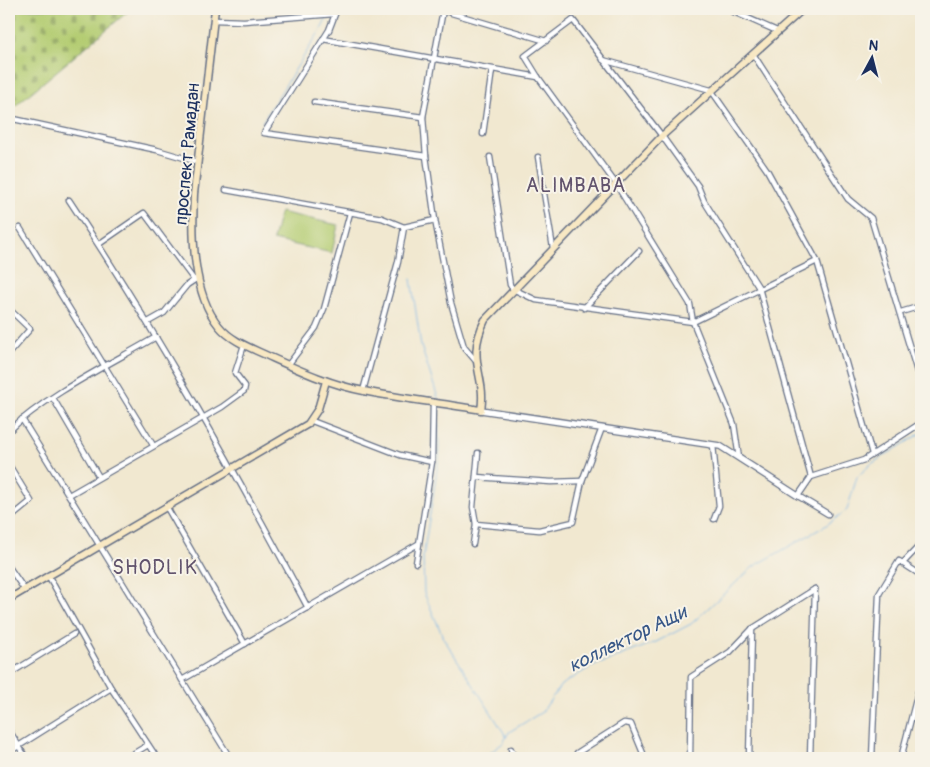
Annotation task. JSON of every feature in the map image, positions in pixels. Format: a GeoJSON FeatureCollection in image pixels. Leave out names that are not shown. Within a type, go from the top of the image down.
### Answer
{"type":"FeatureCollection","features":[{"type":"Feature","properties":{"kind":"main road","name":"проспект Рамадан"},"geometry":{"type":"LineString","coordinates":[[215,9],[193,221],[197,279],[215,320],[226,334],[244,345],[326,381],[363,391],[481,410]]}},
{"type":"Feature","properties":{"kind":"main road"},"geometry":{"type":"LineString","coordinates":[[481,410],[482,401],[475,360],[477,338],[485,320],[662,136],[777,30],[803,9]]}},
{"type":"Feature","properties":{"kind":"main road"},"geometry":{"type":"LineString","coordinates":[[9,599],[312,421],[321,400],[326,381]]}},
{"type":"Feature","properties":{"kind":"street"},"geometry":{"type":"LineString","coordinates":[[337,9],[332,14],[329,30],[264,133],[426,156]]}},
{"type":"Feature","properties":{"kind":"street"},"geometry":{"type":"LineString","coordinates":[[727,9],[777,30]]}},
{"type":"Feature","properties":{"kind":"street"},"geometry":{"type":"LineString","coordinates":[[475,360],[464,347],[451,303],[434,220],[426,156],[423,117],[440,10],[546,41]]}},
{"type":"Feature","properties":{"kind":"street"},"geometry":{"type":"LineString","coordinates":[[214,20],[244,21],[332,14]]}},
{"type":"Feature","properties":{"kind":"street"},"geometry":{"type":"LineString","coordinates":[[739,458],[734,424],[693,322],[690,304],[616,184],[538,77],[525,56],[573,20],[698,186],[704,201],[759,288],[811,477]]}},
{"type":"Feature","properties":{"kind":"street"},"geometry":{"type":"LineString","coordinates":[[323,38],[538,77]]}},
{"type":"Feature","properties":{"kind":"street"},"geometry":{"type":"LineString","coordinates":[[753,54],[848,199],[871,218],[901,312],[921,385]]}},
{"type":"Feature","properties":{"kind":"street"},"geometry":{"type":"LineString","coordinates":[[601,59],[711,90],[767,170],[817,261],[872,454]]}},
{"type":"Feature","properties":{"kind":"street"},"geometry":{"type":"LineString","coordinates":[[482,134],[492,70]]}},
{"type":"Feature","properties":{"kind":"street"},"geometry":{"type":"LineString","coordinates":[[314,102],[423,117]]}},
{"type":"Feature","properties":{"kind":"street"},"geometry":{"type":"LineString","coordinates":[[9,118],[157,150],[198,162]]}},
{"type":"Feature","properties":{"kind":"street"},"geometry":{"type":"LineString","coordinates":[[490,157],[510,285],[513,290],[536,300],[693,322],[817,261]]}},
{"type":"Feature","properties":{"kind":"street"},"geometry":{"type":"LineString","coordinates":[[538,157],[553,248]]}},
{"type":"Feature","properties":{"kind":"street"},"geometry":{"type":"LineString","coordinates":[[226,190],[382,218],[404,226],[434,220]]}},
{"type":"Feature","properties":{"kind":"street"},"geometry":{"type":"LineString","coordinates":[[70,200],[148,322],[233,467],[308,608]]}},
{"type":"Feature","properties":{"kind":"street"},"geometry":{"type":"LineString","coordinates":[[99,244],[144,213],[197,279],[187,285],[164,312],[148,322]]}},
{"type":"Feature","properties":{"kind":"street"},"geometry":{"type":"LineString","coordinates":[[288,365],[316,328],[324,309],[350,213]]}},
{"type":"Feature","properties":{"kind":"street"},"geometry":{"type":"LineString","coordinates":[[363,391],[398,262],[404,226]]}},
{"type":"Feature","properties":{"kind":"street"},"geometry":{"type":"LineString","coordinates":[[20,228],[107,367],[153,445]]}},
{"type":"Feature","properties":{"kind":"street"},"geometry":{"type":"LineString","coordinates":[[584,308],[639,251]]}},
{"type":"Feature","properties":{"kind":"street"},"geometry":{"type":"LineString","coordinates":[[901,312],[921,306]]}},
{"type":"Feature","properties":{"kind":"street"},"geometry":{"type":"LineString","coordinates":[[9,309],[30,329],[9,353]]}},
{"type":"Feature","properties":{"kind":"street"},"geometry":{"type":"LineString","coordinates":[[9,431],[22,419],[53,398],[156,337]]}},
{"type":"Feature","properties":{"kind":"street"},"geometry":{"type":"LineString","coordinates":[[69,495],[203,416],[222,407],[244,391],[245,386],[235,373],[244,345]]}},
{"type":"Feature","properties":{"kind":"street"},"geometry":{"type":"LineString","coordinates":[[53,398],[99,477]]}},
{"type":"Feature","properties":{"kind":"street"},"geometry":{"type":"LineString","coordinates":[[416,563],[432,462],[433,402]]}},
{"type":"Feature","properties":{"kind":"street"},"geometry":{"type":"LineString","coordinates":[[481,410],[720,446],[828,514]]}},
{"type":"Feature","properties":{"kind":"street"},"geometry":{"type":"LineString","coordinates":[[22,419],[230,758]]}},
{"type":"Feature","properties":{"kind":"street"},"geometry":{"type":"LineString","coordinates":[[312,421],[400,455],[432,462]]}},
{"type":"Feature","properties":{"kind":"street"},"geometry":{"type":"LineString","coordinates":[[798,496],[811,477],[864,460],[921,423]]}},
{"type":"Feature","properties":{"kind":"street"},"geometry":{"type":"LineString","coordinates":[[476,524],[539,530],[573,522],[582,481],[602,428]]}},
{"type":"Feature","properties":{"kind":"street"},"geometry":{"type":"LineString","coordinates":[[713,445],[719,506],[714,519]]}},
{"type":"Feature","properties":{"kind":"street"},"geometry":{"type":"LineString","coordinates":[[473,544],[476,524],[473,507],[478,453]]}},
{"type":"Feature","properties":{"kind":"street"},"geometry":{"type":"LineString","coordinates":[[9,465],[31,501],[9,518]]}},
{"type":"Feature","properties":{"kind":"street"},"geometry":{"type":"LineString","coordinates":[[476,477],[551,482],[582,481]]}},
{"type":"Feature","properties":{"kind":"street"},"geometry":{"type":"LineString","coordinates":[[166,506],[245,644]]}},
{"type":"Feature","properties":{"kind":"street"},"geometry":{"type":"LineString","coordinates":[[182,680],[418,544]]}},
{"type":"Feature","properties":{"kind":"street"},"geometry":{"type":"LineString","coordinates":[[903,563],[921,544]]}},
{"type":"Feature","properties":{"kind":"street"},"geometry":{"type":"LineString","coordinates":[[872,758],[879,594],[899,561],[921,574]]}},
{"type":"Feature","properties":{"kind":"street"},"geometry":{"type":"LineString","coordinates":[[9,567],[24,590]]}},
{"type":"Feature","properties":{"kind":"street"},"geometry":{"type":"LineString","coordinates":[[48,575],[111,688],[157,758]]}},
{"type":"Feature","properties":{"kind":"street"},"geometry":{"type":"LineString","coordinates":[[690,758],[691,677],[730,652],[752,629],[816,589],[810,758]]}},
{"type":"Feature","properties":{"kind":"street"},"geometry":{"type":"LineString","coordinates":[[749,758],[752,629]]}},
{"type":"Feature","properties":{"kind":"street"},"geometry":{"type":"LineString","coordinates":[[9,674],[74,634]]}},
{"type":"Feature","properties":{"kind":"street"},"geometry":{"type":"LineString","coordinates":[[901,758],[921,680]]}},
{"type":"Feature","properties":{"kind":"street"},"geometry":{"type":"LineString","coordinates":[[9,752],[111,688]]}},
{"type":"Feature","properties":{"kind":"street"},"geometry":{"type":"LineString","coordinates":[[579,758],[576,753],[624,723],[631,724],[645,758]]}},
{"type":"Feature","properties":{"kind":"street"},"geometry":{"type":"LineString","coordinates":[[9,730],[26,758]]}},
{"type":"Feature","properties":{"kind":"street"},"geometry":{"type":"LineString","coordinates":[[126,758],[148,745]]}},
{"type":"Feature","properties":{"kind":"street"},"geometry":{"type":"LineString","coordinates":[[511,749],[514,758]]}},
{"type":"Feature","properties":{"kind":"green space"},"geometry":{"type":"Polygon","coordinates":[[[9,9],[131,9],[9,111],[9,9]]]}},
{"type":"Feature","properties":{"kind":"green space"},"geometry":{"type":"Polygon","coordinates":[[[280,212],[338,225],[332,253],[273,240],[280,212]]]}},
{"type":"Feature","properties":{"kind":"waterway"},"geometry":{"type":"LineString","coordinates":[[262,122],[323,26],[327,16]]}},
{"type":"Feature","properties":{"kind":"waterway"},"geometry":{"type":"LineString","coordinates":[[411,279],[421,346],[438,398]]}},
{"type":"Feature","properties":{"kind":"waterway"},"geometry":{"type":"LineString","coordinates":[[438,410],[439,458],[423,557],[424,593],[444,639],[506,736]]}},
{"type":"Feature","properties":{"kind":"waterway","name":"коллектор Ащи"},"geometry":{"type":"LineString","coordinates":[[483,758],[503,743],[509,732],[542,712],[561,685],[589,668],[656,642],[691,624],[753,567],[825,526],[847,510],[857,477],[871,464],[921,433]]}},
{"type":"Feature","properties":{"kind":"district","name":"ALIMBABA"},"geometry":{"type":"Point","coordinates":[576,185]}},
{"type":"Feature","properties":{"kind":"district","name":"SHODLIK"},"geometry":{"type":"Point","coordinates":[155,567]}}]}
